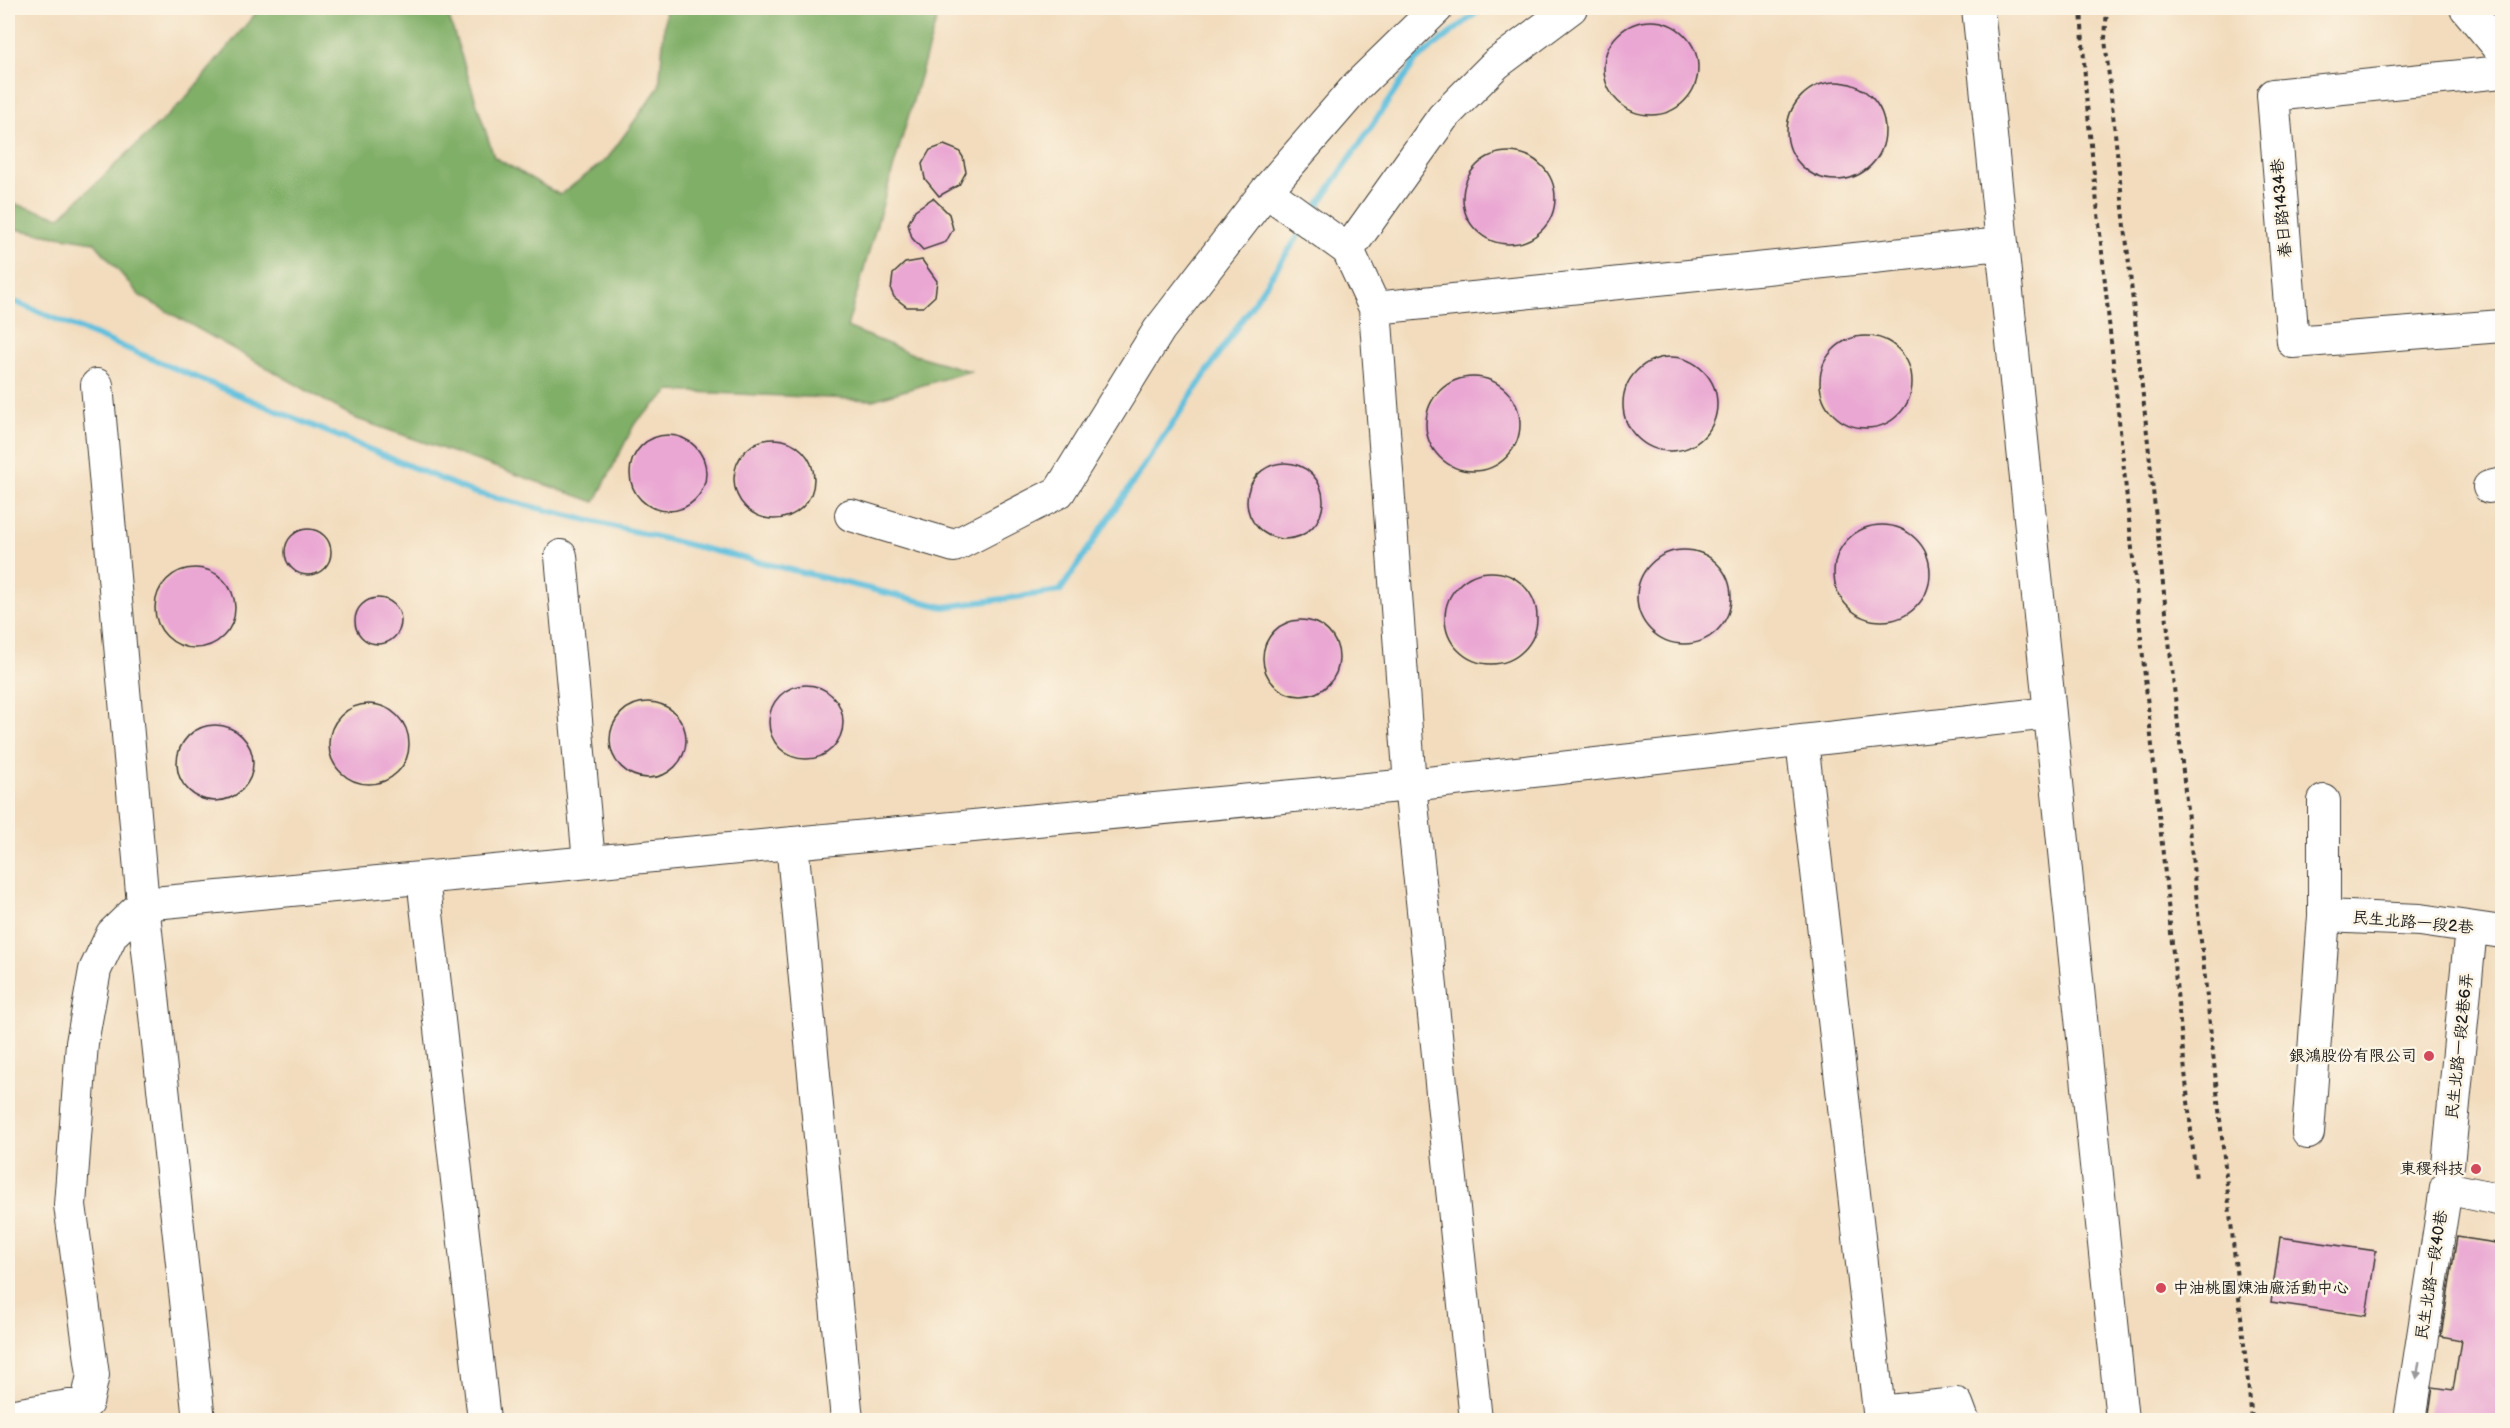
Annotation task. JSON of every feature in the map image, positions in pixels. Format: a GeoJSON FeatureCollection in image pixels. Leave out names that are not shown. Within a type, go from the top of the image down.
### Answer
{"type":"FeatureCollection","features":[{"type":"Feature","properties":{"kind":"street"},"geometry":{"type":"LineString","coordinates":[[850,515],[954,546],[1059,492],[1159,330],[1266,191],[1358,85],[1437,8]]}},
{"type":"Feature","properties":{"kind":"street"},"geometry":{"type":"LineString","coordinates":[[1348,250],[1443,117],[1496,64],[1571,8]]}},
{"type":"Feature","properties":{"kind":"street"},"geometry":{"type":"LineString","coordinates":[[1978,8],[2048,713],[2122,1420]]}},
{"type":"Feature","properties":{"kind":"street"},"geometry":{"type":"LineString","coordinates":[[2466,8],[2502,51]]}},
{"type":"Feature","properties":{"kind":"street","name":"春日路1434巷"},"geometry":{"type":"LineString","coordinates":[[2502,72],[2273,95],[2293,342],[2502,326]]}},
{"type":"Feature","properties":{"kind":"street"},"geometry":{"type":"LineString","coordinates":[[1266,191],[1348,250],[1375,308],[1410,785],[1476,1420]]}},
{"type":"Feature","properties":{"kind":"street"},"geometry":{"type":"LineString","coordinates":[[1375,308],[2001,244]]}},
{"type":"Feature","properties":{"kind":"street"},"geometry":{"type":"LineString","coordinates":[[97,385],[143,904],[199,1420]]}},
{"type":"Feature","properties":{"kind":"street"},"geometry":{"type":"LineString","coordinates":[[561,556],[589,862]]}},
{"type":"Feature","properties":{"kind":"street"},"geometry":{"type":"LineString","coordinates":[[8,1416],[87,1403],[93,1375],[70,1204],[82,1043],[95,970],[112,934],[143,904],[1410,785],[2048,713]]}},
{"type":"Feature","properties":{"kind":"street"},"geometry":{"type":"LineString","coordinates":[[1802,741],[1880,1416],[1957,1404],[1963,1420]]}},
{"type":"Feature","properties":{"kind":"street"},"geometry":{"type":"LineString","coordinates":[[2308,1133],[2324,916],[2324,801]]}},
{"type":"Feature","properties":{"kind":"street"},"geometry":{"type":"LineString","coordinates":[[792,843],[847,1420]]}},
{"type":"Feature","properties":{"kind":"street"},"geometry":{"type":"LineString","coordinates":[[423,878],[484,1420]]}},
{"type":"Feature","properties":{"kind":"street","name":"民生北路一段2巷"},"geometry":{"type":"LineString","coordinates":[[2324,916],[2420,920],[2502,932]]}},
{"type":"Feature","properties":{"kind":"street","name":"民生北路一段2巷6弄"},"geometry":{"type":"LineString","coordinates":[[2448,1165],[2471,928]]}},
{"type":"Feature","properties":{"kind":"street","name":"民生北路一段40巷"},"geometry":{"type":"LineString","coordinates":[[2410,1420],[2446,1188],[2502,1200]]}},
{"type":"Feature","properties":{"kind":"path"},"geometry":{"type":"LineString","coordinates":[[2081,8],[2086,94],[2196,1180]]}},
{"type":"Feature","properties":{"kind":"path"},"geometry":{"type":"LineString","coordinates":[[2107,8],[2107,51],[2252,1420]]}},
{"type":"Feature","properties":{"kind":"green space"},"geometry":{"type":"Polygon","coordinates":[[[260,8],[446,8],[494,157],[560,195],[607,159],[659,87],[666,8],[940,8],[847,327],[915,355],[970,371],[873,400],[670,391],[635,423],[595,502],[357,419],[140,296],[94,242],[8,228],[8,202],[60,217],[183,101],[260,8]]]}},
{"type":"Feature","properties":{"kind":"building"},"geometry":{"type":"Polygon","coordinates":[[[1651,21],[1669,25],[1684,35],[1694,50],[1698,68],[1694,86],[1684,101],[1669,111],[1651,115],[1633,111],[1618,101],[1608,86],[1604,68],[1608,50],[1618,35],[1633,25],[1651,21]]]}},
{"type":"Feature","properties":{"kind":"building"},"geometry":{"type":"Polygon","coordinates":[[[1836,82],[1855,86],[1870,97],[1881,112],[1885,131],[1881,150],[1870,165],[1855,176],[1836,180],[1817,176],[1802,165],[1791,150],[1787,131],[1791,112],[1802,97],[1817,86],[1836,82]]]}},
{"type":"Feature","properties":{"kind":"building"},"geometry":{"type":"Polygon","coordinates":[[[944,145],[959,151],[963,157],[966,172],[959,185],[939,196],[925,179],[922,164],[930,150],[944,145]]]}},
{"type":"Feature","properties":{"kind":"building"},"geometry":{"type":"Polygon","coordinates":[[[1509,152],[1535,160],[1547,172],[1555,198],[1547,224],[1535,236],[1509,244],[1483,236],[1471,224],[1463,198],[1471,172],[1483,160],[1509,152]]]}},
{"type":"Feature","properties":{"kind":"building"},"geometry":{"type":"Polygon","coordinates":[[[933,198],[949,214],[953,229],[946,242],[923,250],[912,238],[908,224],[915,210],[933,198]]]}},
{"type":"Feature","properties":{"kind":"building"},"geometry":{"type":"Polygon","coordinates":[[[922,260],[937,281],[935,296],[923,307],[907,307],[894,297],[891,290],[893,274],[905,263],[922,260]]]}},
{"type":"Feature","properties":{"kind":"building"},"geometry":{"type":"Polygon","coordinates":[[[1866,336],[1884,339],[1899,349],[1909,364],[1912,382],[1909,400],[1899,415],[1884,425],[1866,428],[1848,425],[1833,415],[1823,400],[1820,382],[1823,364],[1833,349],[1848,339],[1866,336]]]}},
{"type":"Feature","properties":{"kind":"building"},"geometry":{"type":"Polygon","coordinates":[[[1670,357],[1688,361],[1703,371],[1713,386],[1717,404],[1713,422],[1703,437],[1688,447],[1670,451],[1652,447],[1637,437],[1627,422],[1623,404],[1627,386],[1637,371],[1652,361],[1670,357]]]}},
{"type":"Feature","properties":{"kind":"building"},"geometry":{"type":"Polygon","coordinates":[[[1473,377],[1491,381],[1506,391],[1516,406],[1520,424],[1516,442],[1506,457],[1491,467],[1473,471],[1455,467],[1440,457],[1430,442],[1426,424],[1430,406],[1440,391],[1455,381],[1473,377]]]}},
{"type":"Feature","properties":{"kind":"building"},"geometry":{"type":"Polygon","coordinates":[[[668,435],[683,438],[695,446],[703,458],[706,473],[703,488],[695,500],[683,508],[668,511],[653,508],[641,500],[633,488],[630,473],[633,458],[641,446],[653,438],[668,435]]]}},
{"type":"Feature","properties":{"kind":"building"},"geometry":{"type":"Polygon","coordinates":[[[774,439],[789,442],[802,451],[811,464],[814,479],[811,494],[802,507],[789,516],[774,519],[759,516],[746,507],[737,494],[734,479],[737,464],[746,451],[759,442],[774,439]]]}},
{"type":"Feature","properties":{"kind":"building"},"geometry":{"type":"Polygon","coordinates":[[[1293,463],[1306,469],[1317,480],[1323,493],[1321,516],[1306,533],[1293,539],[1277,539],[1264,533],[1249,516],[1247,493],[1253,480],[1270,465],[1293,463]]]}},
{"type":"Feature","properties":{"kind":"building"},"geometry":{"type":"Polygon","coordinates":[[[1882,525],[1900,529],[1916,539],[1926,555],[1930,573],[1926,591],[1916,607],[1900,617],[1882,621],[1864,617],[1848,607],[1838,591],[1834,573],[1838,555],[1848,539],[1864,529],[1882,525]]]}},
{"type":"Feature","properties":{"kind":"building"},"geometry":{"type":"Polygon","coordinates":[[[308,529],[324,536],[331,552],[324,568],[308,575],[292,568],[285,552],[292,536],[308,529]]]}},
{"type":"Feature","properties":{"kind":"building"},"geometry":{"type":"Polygon","coordinates":[[[1684,550],[1702,553],[1718,563],[1728,579],[1731,597],[1728,615],[1718,631],[1702,641],[1684,644],[1666,641],[1650,631],[1640,615],[1637,597],[1640,579],[1650,563],[1666,553],[1684,550]]]}},
{"type":"Feature","properties":{"kind":"building"},"geometry":{"type":"Polygon","coordinates":[[[187,568],[203,568],[224,579],[235,600],[235,616],[224,637],[203,648],[187,648],[173,642],[161,630],[155,616],[155,600],[161,586],[173,574],[187,568]]]}},
{"type":"Feature","properties":{"kind":"building"},"geometry":{"type":"Polygon","coordinates":[[[1491,572],[1509,575],[1524,585],[1534,600],[1537,618],[1534,636],[1524,651],[1509,661],[1491,664],[1473,661],[1458,651],[1448,636],[1445,618],[1448,600],[1458,585],[1473,575],[1491,572]]]}},
{"type":"Feature","properties":{"kind":"building"},"geometry":{"type":"Polygon","coordinates":[[[378,598],[387,599],[395,604],[400,612],[400,630],[395,638],[387,643],[378,644],[369,643],[361,638],[356,630],[355,621],[356,612],[361,604],[369,599],[378,598]]]}},
{"type":"Feature","properties":{"kind":"building"},"geometry":{"type":"Polygon","coordinates":[[[1301,620],[1316,623],[1328,631],[1336,643],[1339,658],[1336,673],[1328,685],[1316,693],[1301,696],[1286,693],[1274,685],[1266,673],[1263,658],[1266,643],[1274,631],[1286,623],[1301,620]]]}},
{"type":"Feature","properties":{"kind":"building"},"geometry":{"type":"Polygon","coordinates":[[[799,685],[813,685],[827,691],[837,701],[843,715],[841,736],[827,753],[813,759],[799,759],[785,753],[775,743],[769,729],[769,715],[775,701],[785,691],[799,685]]]}},
{"type":"Feature","properties":{"kind":"building"},"geometry":{"type":"Polygon","coordinates":[[[641,702],[655,702],[669,708],[680,719],[686,733],[683,755],[675,767],[655,778],[641,778],[627,772],[616,761],[610,747],[610,733],[616,719],[627,708],[641,702]]]}},
{"type":"Feature","properties":{"kind":"building"},"geometry":{"type":"Polygon","coordinates":[[[369,704],[384,707],[397,716],[406,729],[409,744],[406,759],[397,772],[384,781],[369,784],[354,781],[341,772],[332,759],[329,744],[332,729],[341,716],[354,707],[369,704]]]}},
{"type":"Feature","properties":{"kind":"building"},"geometry":{"type":"Polygon","coordinates":[[[215,725],[229,728],[242,736],[250,749],[253,763],[250,777],[242,790],[229,798],[215,801],[201,798],[188,790],[180,777],[177,763],[180,749],[188,736],[201,728],[215,725]]]}},
{"type":"Feature","properties":{"kind":"building"},"geometry":{"type":"Polygon","coordinates":[[[2280,1237],[2376,1251],[2366,1316],[2271,1302],[2280,1237]]]}},
{"type":"Feature","properties":{"kind":"building"},"geometry":{"type":"Polygon","coordinates":[[[2457,1237],[2502,1244],[2502,1420],[2428,1420],[2433,1387],[2453,1390],[2461,1340],[2441,1336],[2457,1237]]]}},
{"type":"Feature","properties":{"kind":"waterway"},"geometry":{"type":"LineString","coordinates":[[1313,213],[1416,60],[1483,8]]}},
{"type":"Feature","properties":{"kind":"waterway"},"geometry":{"type":"LineString","coordinates":[[8,299],[472,492],[944,607],[1060,591],[1303,229]]}},
{"type":"Feature","properties":{"kind":"place","name":"銀鴻股份有限公司"},"geometry":{"type":"Point","coordinates":[2429,1056]}},
{"type":"Feature","properties":{"kind":"place","name":"東稷科技"},"geometry":{"type":"Point","coordinates":[2476,1169]}},
{"type":"Feature","properties":{"kind":"place","name":"中油桃園煉油廠活動中心"},"geometry":{"type":"Point","coordinates":[2161,1288]}}]}
